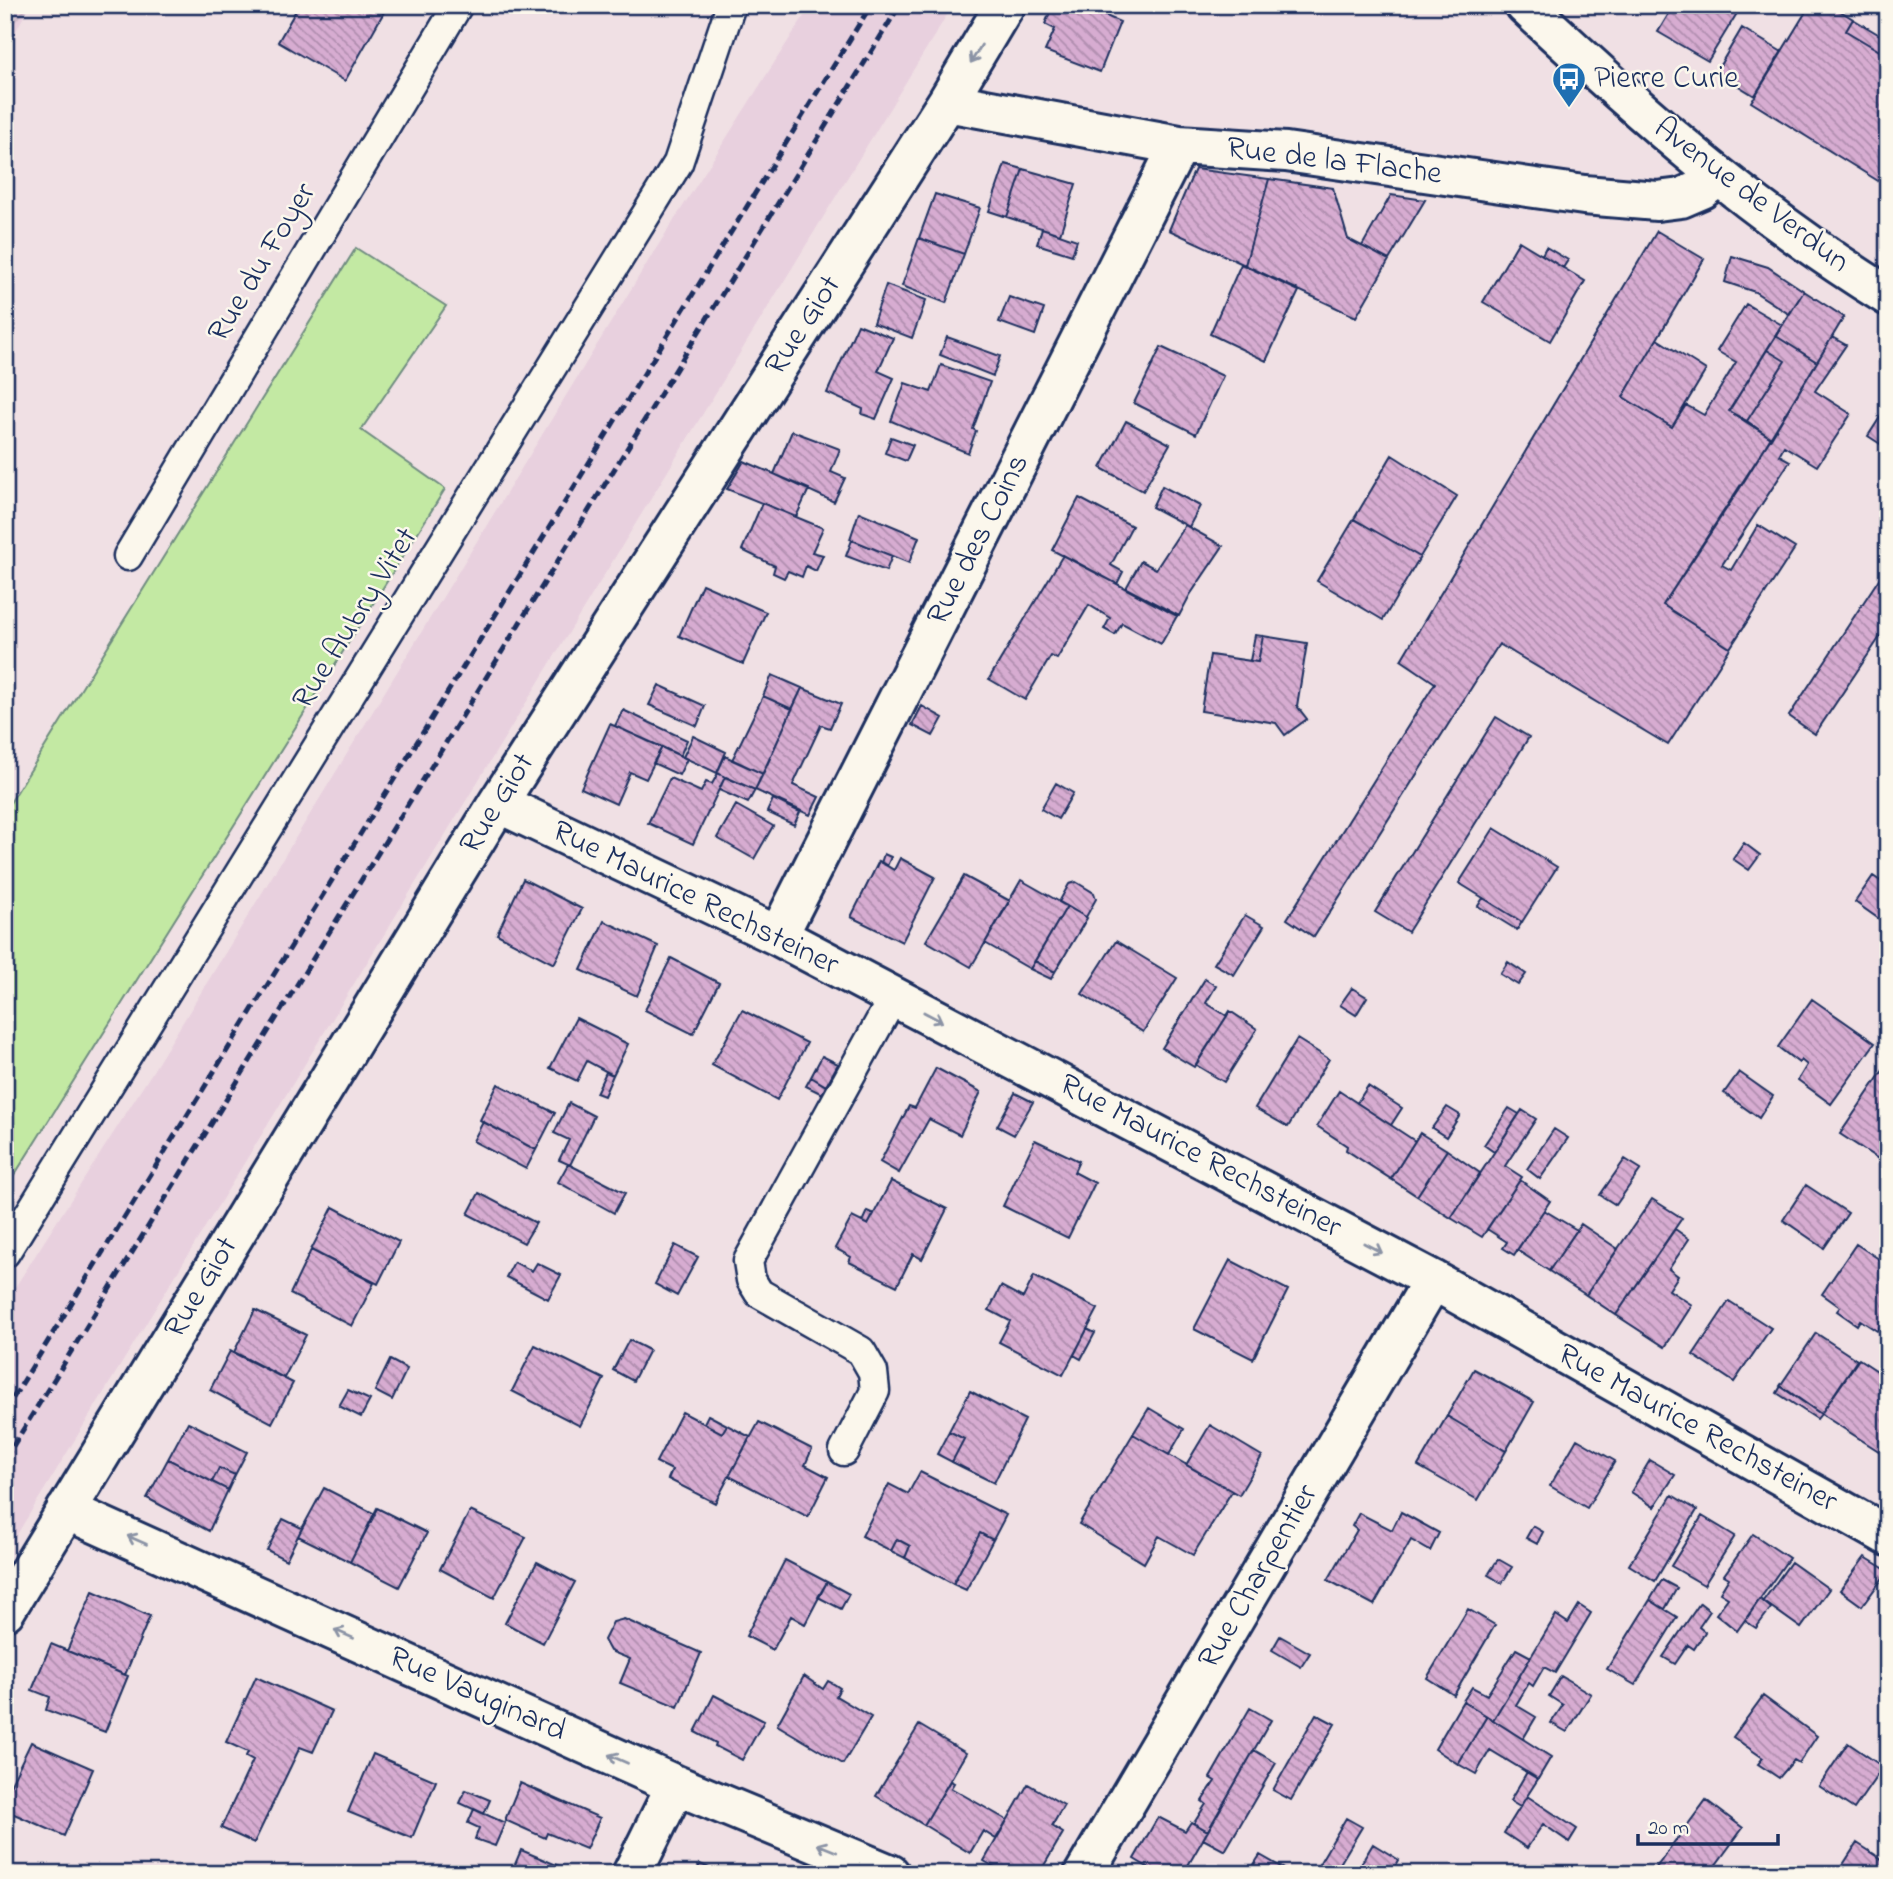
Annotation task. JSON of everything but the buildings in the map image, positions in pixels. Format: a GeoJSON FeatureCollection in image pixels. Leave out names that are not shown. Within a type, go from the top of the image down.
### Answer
{"type":"FeatureCollection","features":[{"type":"Feature","properties":{"kind":"street","name":"Rue Giot"},"geometry":{"type":"LineString","coordinates":[[5,1611],[498,803],[947,103],[1005,5]]}},
{"type":"Feature","properties":{"kind":"street","name":"Avenue de Verdun"},"geometry":{"type":"LineString","coordinates":[[1525,5],[1667,136],[1718,177],[1788,229],[1888,296]]}},
{"type":"Feature","properties":{"kind":"street","name":"Rue de la Flache"},"geometry":{"type":"LineString","coordinates":[[947,103],[1179,145],[1286,152],[1584,195],[1657,201],[1681,198],[1702,189],[1718,177]]}},
{"type":"Feature","properties":{"kind":"street","name":"Rue des Coins"},"geometry":{"type":"LineString","coordinates":[[778,936],[1179,145]]}},
{"type":"Feature","properties":{"kind":"street","name":"Rue Maurice Rechsteiner"},"geometry":{"type":"LineString","coordinates":[[498,803],[778,936],[1433,1280],[1888,1536]]}},
{"type":"Feature","properties":{"kind":"street","name":"Rue Charpentier"},"geometry":{"type":"LineString","coordinates":[[1084,1874],[1433,1280]]}},
{"type":"Feature","properties":{"kind":"street","name":"Rue Vauginard"},"geometry":{"type":"LineString","coordinates":[[66,1510],[676,1785],[891,1874]]}},
{"type":"Feature","properties":{"kind":"street"},"geometry":{"type":"LineString","coordinates":[[632,1874],[676,1785]]}},
{"type":"Feature","properties":{"kind":"lane","name":"Rue du Foyer"},"geometry":{"type":"LineString","coordinates":[[128,556],[458,5]]}},
{"type":"Feature","properties":{"kind":"lane","name":"Rue Aubry Vitet"},"geometry":{"type":"LineString","coordinates":[[5,1254],[678,163],[731,5]]}},
{"type":"Feature","properties":{"kind":"lane"},"geometry":{"type":"LineString","coordinates":[[844,1451],[875,1391],[873,1372],[862,1351],[759,1293],[751,1280],[748,1261],[894,996]]}},
{"type":"Feature","properties":{"kind":"shaded area"},"geometry":{"type":"Polygon","coordinates":[[[5,5],[30,5],[5,51],[5,5]]]}},
{"type":"Feature","properties":{"kind":"shaded area"},"geometry":{"type":"Polygon","coordinates":[[[811,5],[953,5],[5,1554],[5,1303],[153,1071],[652,255],[811,5]]]}},
{"type":"Feature","properties":{"kind":"green space"},"geometry":{"type":"Polygon","coordinates":[[[356,248],[446,306],[361,430],[445,489],[5,1190],[5,811],[356,248]]]}},
{"type":"Feature","properties":{"kind":"railway"},"geometry":{"type":"LineString","coordinates":[[5,1411],[871,5]]}},
{"type":"Feature","properties":{"kind":"railway"},"geometry":{"type":"LineString","coordinates":[[5,1459],[900,5]]}},
{"type":"Feature","properties":{"kind":"place","name":"Pierre Curie"},"geometry":{"type":"Point","coordinates":[1569,109]}}]}
